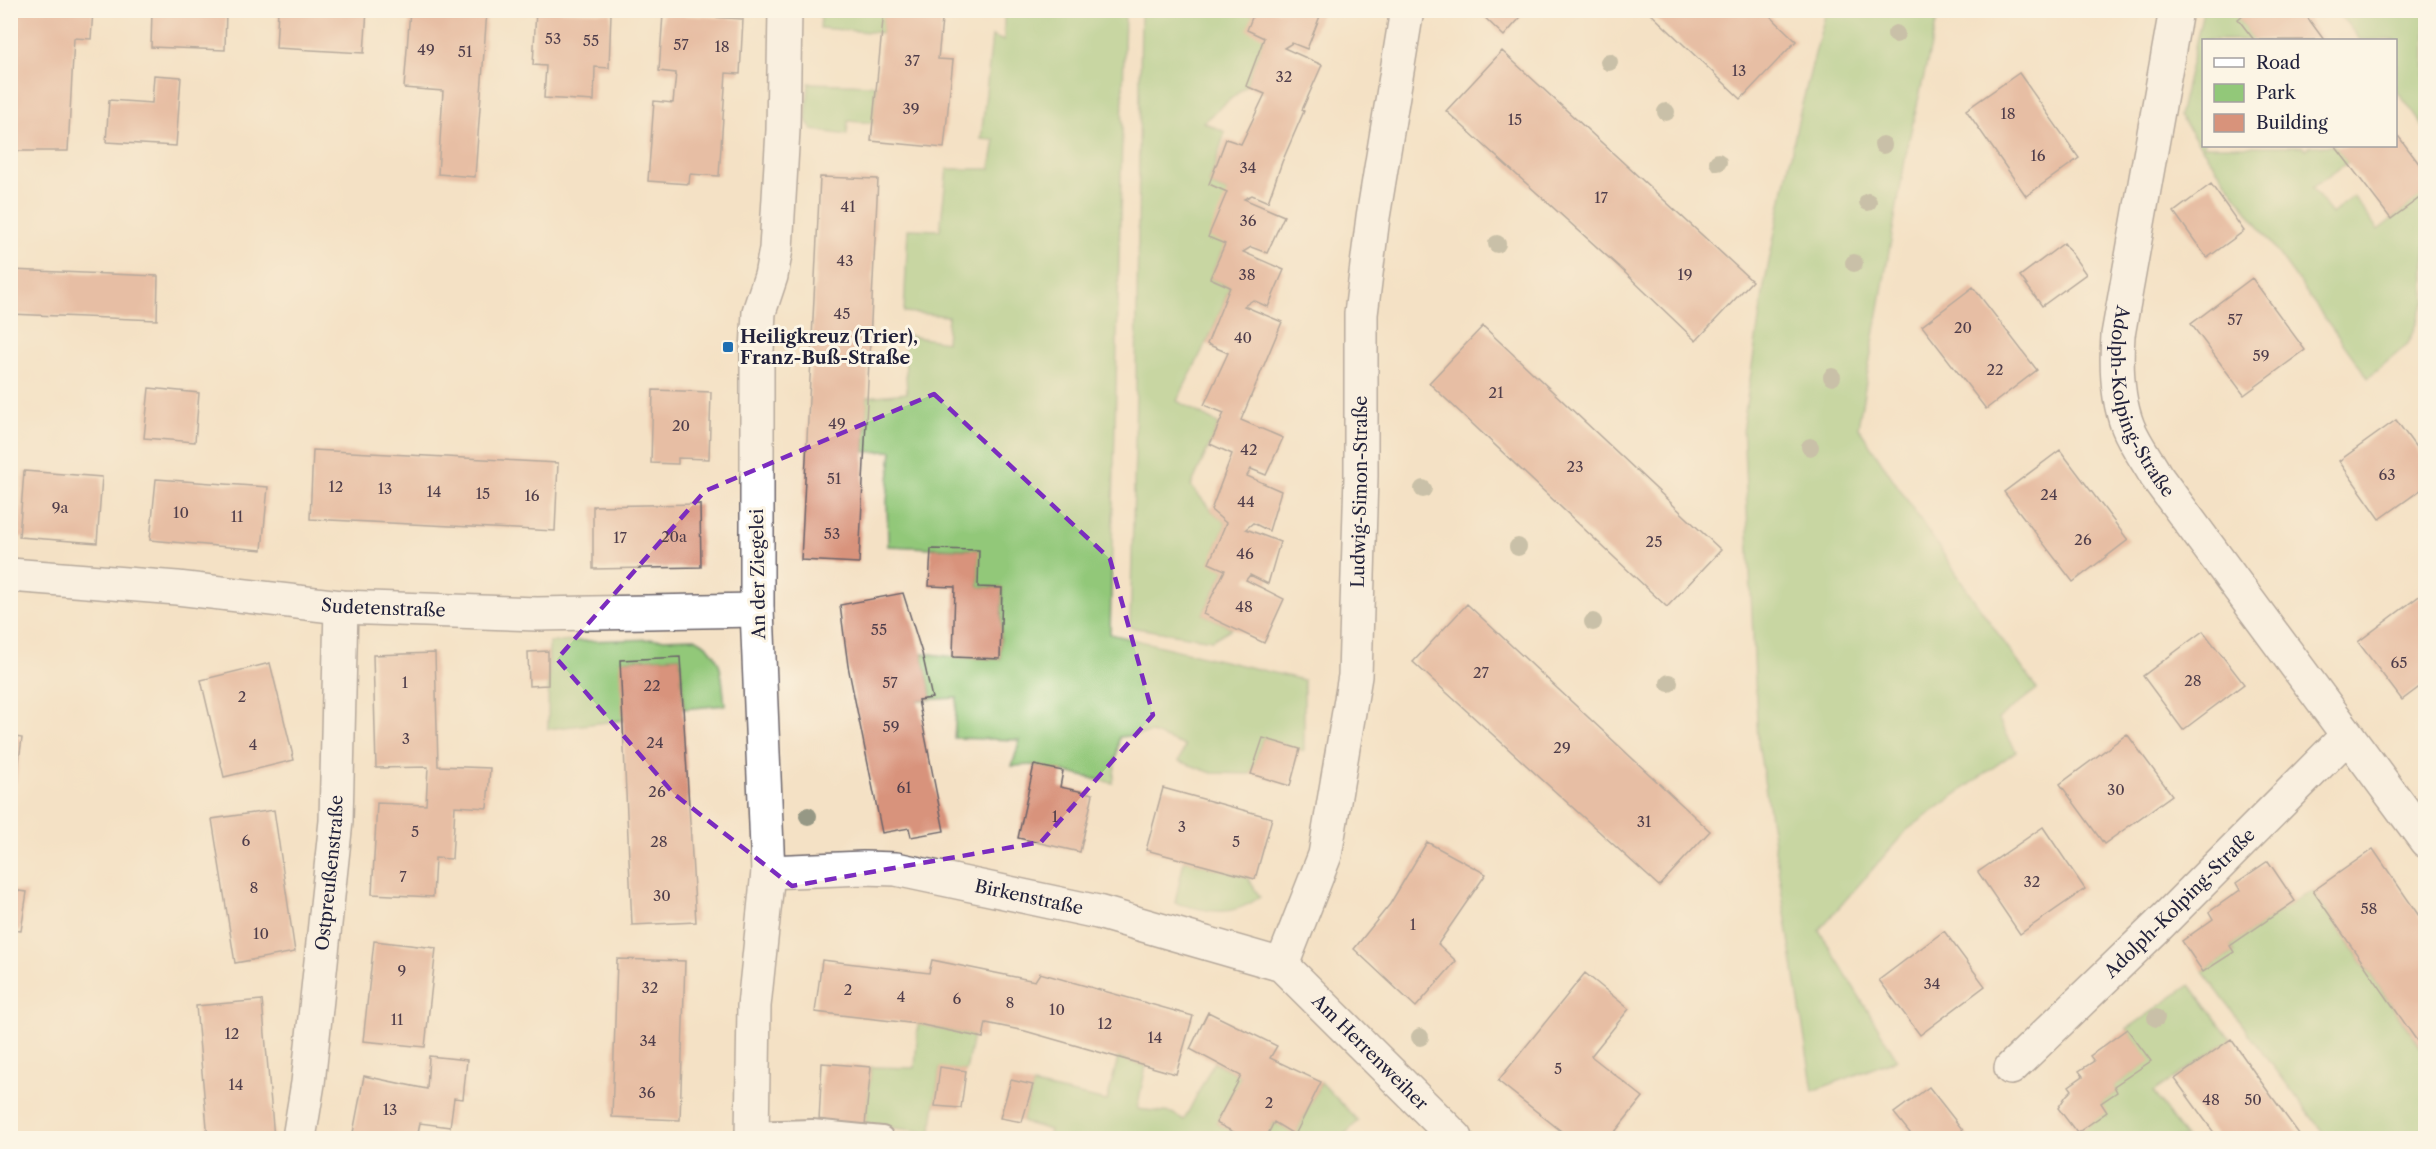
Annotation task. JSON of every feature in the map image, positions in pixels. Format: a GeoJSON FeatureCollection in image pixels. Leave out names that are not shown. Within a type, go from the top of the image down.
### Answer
{"type":"FeatureCollection","features":[{"type":"Feature","properties":{"kind":"street","name":"An der Ziegelei"},"geometry":{"type":"LineString","coordinates":[[751,1136],[754,1006],[768,872],[757,610],[759,312],[771,276],[776,249],[783,130],[785,10]]}},
{"type":"Feature","properties":{"kind":"street","name":"Ludwig-Simon-Straße"},"geometry":{"type":"LineString","coordinates":[[1282,965],[1325,855],[1355,676],[1361,476],[1361,314],[1373,217],[1407,10]]}},
{"type":"Feature","properties":{"kind":"street","name":"Adolph-Kolping-Straße"},"geometry":{"type":"LineString","coordinates":[[2176,10],[2118,334],[2119,383],[2128,427],[2156,476],[2346,737],[2426,841]]}},
{"type":"Feature","properties":{"kind":"street","name":"Sudetenstraße"},"geometry":{"type":"LineString","coordinates":[[10,575],[177,588],[341,607],[537,614],[757,610]]}},
{"type":"Feature","properties":{"kind":"street","name":"Ostpreußenstraße"},"geometry":{"type":"LineString","coordinates":[[299,1138],[308,1083],[336,821],[341,607]]}},
{"type":"Feature","properties":{"kind":"street","name":"Adolph-Kolping-Straße"},"geometry":{"type":"LineString","coordinates":[[2010,1068],[2158,926],[2346,737]]}},
{"type":"Feature","properties":{"kind":"street","name":"Birkenstraße"},"geometry":{"type":"LineString","coordinates":[[768,872],[896,868],[1098,912],[1282,965]]}},
{"type":"Feature","properties":{"kind":"street","name":"Am Herrenweiher"},"geometry":{"type":"LineString","coordinates":[[1282,965],[1456,1138]]}},
{"type":"Feature","properties":{"kind":"lane"},"geometry":{"type":"LineString","coordinates":[[751,1136],[812,1131],[882,1138]]}},
{"type":"Feature","properties":{"kind":"highlighted area"},"geometry":{"type":"Polygon","coordinates":[[[934,394],[1110,559],[1153,715],[1041,842],[792,886],[674,794],[557,659],[705,491],[934,394]]]}},
{"type":"Feature","properties":{"kind":"green space"},"geometry":{"type":"Polygon","coordinates":[[[812,11],[884,11],[882,33],[820,28],[821,16],[812,14],[812,11]]]}},
{"type":"Feature","properties":{"kind":"green space"},"geometry":{"type":"Polygon","coordinates":[[[1004,11],[1125,11],[1110,634],[1304,680],[1304,751],[1263,738],[1251,774],[1212,773],[1179,761],[1185,746],[1152,733],[1119,737],[1113,783],[1034,765],[1012,766],[1020,740],[954,738],[957,698],[918,700],[932,697],[922,653],[1000,659],[1002,588],[978,587],[978,550],[888,546],[887,501],[892,451],[865,452],[867,397],[907,393],[904,335],[946,342],[948,316],[904,312],[908,229],[940,230],[947,169],[990,169],[995,140],[981,139],[992,36],[1004,41],[1004,11]]]}},
{"type":"Feature","properties":{"kind":"green space"},"geometry":{"type":"Polygon","coordinates":[[[1141,11],[1243,11],[1253,15],[1264,38],[1246,86],[1203,122],[1225,132],[1209,184],[1227,192],[1225,244],[1210,278],[1230,287],[1213,329],[1177,401],[1219,424],[1191,486],[1211,510],[1226,523],[1210,562],[1225,570],[1203,614],[1232,628],[1212,640],[1130,627],[1135,452],[1141,11]]]}},
{"type":"Feature","properties":{"kind":"green space"},"geometry":{"type":"Polygon","coordinates":[[[1826,11],[1939,11],[1908,144],[1858,427],[2037,689],[1998,719],[2016,751],[1907,830],[1819,930],[1897,1059],[1813,1091],[1758,742],[1743,425],[1765,281],[1799,116],[1826,11]]]}},
{"type":"Feature","properties":{"kind":"green space"},"geometry":{"type":"Polygon","coordinates":[[[2203,11],[2232,11],[2253,39],[2202,39],[2202,147],[2303,147],[2305,149],[2336,147],[2348,162],[2312,188],[2332,214],[2353,196],[2378,230],[2425,193],[2425,301],[2408,344],[2368,378],[2179,116],[2203,11]]]}},
{"type":"Feature","properties":{"kind":"green space"},"geometry":{"type":"Polygon","coordinates":[[[2337,11],[2425,11],[2425,129],[2397,90],[2397,39],[2359,39],[2337,11]]]}},
{"type":"Feature","properties":{"kind":"green space"},"geometry":{"type":"Polygon","coordinates":[[[809,83],[876,85],[873,123],[848,121],[847,135],[812,130],[806,120],[809,83]]]}},
{"type":"Feature","properties":{"kind":"green space"},"geometry":{"type":"Polygon","coordinates":[[[695,638],[705,644],[717,658],[722,675],[725,705],[684,709],[680,657],[621,660],[624,720],[548,729],[549,642],[695,638]]]}},
{"type":"Feature","properties":{"kind":"green space"},"geometry":{"type":"Polygon","coordinates":[[[1184,860],[1247,877],[1260,897],[1249,904],[1229,911],[1208,910],[1175,903],[1184,860]]]}},
{"type":"Feature","properties":{"kind":"green space"},"geometry":{"type":"Polygon","coordinates":[[[2313,891],[2425,1054],[2425,1138],[2327,1138],[2203,972],[2234,952],[2230,946],[2313,891]]]}},
{"type":"Feature","properties":{"kind":"green space"},"geometry":{"type":"Polygon","coordinates":[[[2190,985],[2231,1039],[2153,1092],[2186,1138],[2079,1138],[2077,1133],[2106,1112],[2101,1103],[2117,1092],[2114,1086],[2150,1061],[2127,1029],[2190,985]]]}},
{"type":"Feature","properties":{"kind":"green space"},"geometry":{"type":"Polygon","coordinates":[[[918,1024],[973,1036],[966,1071],[940,1068],[931,1132],[865,1125],[871,1067],[915,1068],[918,1024]]]}},
{"type":"Feature","properties":{"kind":"green space"},"geometry":{"type":"Polygon","coordinates":[[[1118,1058],[1146,1066],[1137,1109],[1172,1113],[1184,1120],[1214,1062],[1241,1076],[1216,1123],[1245,1138],[1048,1138],[1050,1130],[1022,1122],[1033,1085],[1107,1101],[1118,1058]]]}},
{"type":"Feature","properties":{"kind":"green space"},"geometry":{"type":"Polygon","coordinates":[[[1321,1082],[1358,1121],[1341,1138],[1266,1138],[1274,1122],[1295,1135],[1321,1082]]]}},
{"type":"Feature","properties":{"kind":"building"},"geometry":{"type":"Polygon","coordinates":[[[14,10],[93,10],[91,39],[74,38],[68,151],[10,151],[10,63],[14,10]]]}},
{"type":"Feature","properties":{"kind":"building"},"geometry":{"type":"Polygon","coordinates":[[[152,10],[226,10],[225,50],[151,47],[152,10]]]}},
{"type":"Feature","properties":{"kind":"building"},"geometry":{"type":"Polygon","coordinates":[[[278,10],[367,10],[364,53],[276,48],[278,10]]]}},
{"type":"Feature","properties":{"kind":"building"},"geometry":{"type":"Polygon","coordinates":[[[410,10],[487,10],[475,177],[438,174],[443,91],[404,88],[410,10]]]}},
{"type":"Feature","properties":{"kind":"building"},"geometry":{"type":"Polygon","coordinates":[[[536,10],[611,13],[609,68],[595,67],[594,101],[544,98],[546,66],[533,65],[536,10]]]}},
{"type":"Feature","properties":{"kind":"building"},"geometry":{"type":"Polygon","coordinates":[[[884,10],[943,10],[938,59],[953,60],[944,148],[871,141],[884,10]]]}},
{"type":"Feature","properties":{"kind":"building"},"geometry":{"type":"Polygon","coordinates":[[[1243,10],[1322,11],[1307,49],[1292,43],[1284,48],[1322,65],[1302,110],[1304,111],[1268,202],[1252,195],[1244,199],[1284,216],[1267,253],[1251,247],[1243,252],[1284,270],[1268,307],[1253,300],[1244,306],[1282,322],[1241,420],[1283,438],[1266,475],[1251,469],[1247,476],[1281,491],[1269,531],[1253,523],[1246,529],[1280,542],[1268,584],[1250,575],[1246,580],[1284,599],[1264,643],[1203,614],[1225,570],[1209,563],[1226,523],[1211,510],[1232,454],[1210,444],[1224,413],[1204,405],[1228,353],[1207,344],[1230,287],[1210,278],[1225,244],[1208,237],[1227,192],[1209,184],[1226,139],[1241,144],[1265,94],[1246,86],[1264,38],[1247,30],[1253,15],[1243,10]]]}},
{"type":"Feature","properties":{"kind":"building"},"geometry":{"type":"Polygon","coordinates":[[[1477,10],[1527,10],[1504,36],[1477,10]]]}},
{"type":"Feature","properties":{"kind":"building"},"geometry":{"type":"Polygon","coordinates":[[[1647,10],[1764,10],[1796,41],[1741,99],[1647,10]]]}},
{"type":"Feature","properties":{"kind":"building"},"geometry":{"type":"Polygon","coordinates":[[[2249,10],[2302,10],[2323,39],[2253,39],[2238,19],[2249,10]]]}},
{"type":"Feature","properties":{"kind":"building"},"geometry":{"type":"Polygon","coordinates":[[[663,14],[743,19],[740,74],[726,73],[719,176],[690,174],[689,184],[648,181],[654,101],[673,103],[676,73],[659,71],[663,14]]]}},
{"type":"Feature","properties":{"kind":"building"},"geometry":{"type":"Polygon","coordinates":[[[1502,51],[1752,281],[1696,341],[1618,266],[1446,111],[1502,51]]]}},
{"type":"Feature","properties":{"kind":"building"},"geometry":{"type":"Polygon","coordinates":[[[2019,73],[2079,158],[2026,196],[1966,110],[2019,73]]]}},
{"type":"Feature","properties":{"kind":"building"},"geometry":{"type":"Polygon","coordinates":[[[154,75],[181,77],[176,146],[106,142],[109,100],[152,103],[154,75]]]}},
{"type":"Feature","properties":{"kind":"building"},"geometry":{"type":"Polygon","coordinates":[[[2397,134],[2426,173],[2426,193],[2391,219],[2336,147],[2397,147],[2397,134]]]}},
{"type":"Feature","properties":{"kind":"building"},"geometry":{"type":"Polygon","coordinates":[[[820,177],[878,179],[859,563],[801,560],[820,177]]]}},
{"type":"Feature","properties":{"kind":"building"},"geometry":{"type":"Polygon","coordinates":[[[2211,184],[2244,231],[2207,258],[2174,212],[2211,184]]]}},
{"type":"Feature","properties":{"kind":"building"},"geometry":{"type":"Polygon","coordinates":[[[2064,243],[2086,274],[2042,306],[2020,276],[2064,243]]]}},
{"type":"Feature","properties":{"kind":"building"},"geometry":{"type":"Polygon","coordinates":[[[10,270],[158,276],[157,320],[10,314],[10,270]]]}},
{"type":"Feature","properties":{"kind":"building"},"geometry":{"type":"Polygon","coordinates":[[[2252,278],[2305,350],[2244,395],[2191,324],[2252,278]]]}},
{"type":"Feature","properties":{"kind":"building"},"geometry":{"type":"Polygon","coordinates":[[[1973,287],[2037,370],[1986,409],[1922,326],[1973,287]]]}},
{"type":"Feature","properties":{"kind":"building"},"geometry":{"type":"Polygon","coordinates":[[[1483,326],[1721,550],[1667,607],[1429,383],[1483,326]]]}},
{"type":"Feature","properties":{"kind":"building"},"geometry":{"type":"Polygon","coordinates":[[[149,388],[199,393],[195,442],[144,438],[149,388]]]}},
{"type":"Feature","properties":{"kind":"building"},"geometry":{"type":"Polygon","coordinates":[[[653,390],[711,392],[709,459],[678,458],[678,464],[651,463],[653,390]]]}},
{"type":"Feature","properties":{"kind":"building"},"geometry":{"type":"Polygon","coordinates":[[[2396,420],[2426,461],[2426,486],[2380,519],[2339,461],[2396,420]]]}},
{"type":"Feature","properties":{"kind":"building"},"geometry":{"type":"Polygon","coordinates":[[[313,450],[558,463],[555,531],[310,519],[313,450]]]}},
{"type":"Feature","properties":{"kind":"building"},"geometry":{"type":"Polygon","coordinates":[[[2060,450],[2128,540],[2073,582],[2004,492],[2060,450]]]}},
{"type":"Feature","properties":{"kind":"building"},"geometry":{"type":"Polygon","coordinates":[[[24,471],[102,477],[97,543],[19,537],[24,471]]]}},
{"type":"Feature","properties":{"kind":"building"},"geometry":{"type":"Polygon","coordinates":[[[156,479],[268,487],[262,550],[150,540],[156,479]]]}},
{"type":"Feature","properties":{"kind":"building"},"geometry":{"type":"Polygon","coordinates":[[[700,504],[701,567],[593,569],[593,506],[700,504]]]}},
{"type":"Feature","properties":{"kind":"building"},"geometry":{"type":"Polygon","coordinates":[[[931,549],[979,550],[978,587],[1002,588],[1000,659],[953,657],[955,587],[929,586],[931,549]]]}},
{"type":"Feature","properties":{"kind":"building"},"geometry":{"type":"Polygon","coordinates":[[[2426,591],[2426,682],[2402,700],[2358,642],[2426,591]]]}},
{"type":"Feature","properties":{"kind":"building"},"geometry":{"type":"Polygon","coordinates":[[[903,593],[922,653],[932,698],[918,700],[944,831],[911,837],[909,828],[882,833],[848,666],[840,605],[903,593]]]}},
{"type":"Feature","properties":{"kind":"building"},"geometry":{"type":"Polygon","coordinates":[[[1467,604],[1710,831],[1659,886],[1413,662],[1467,604]]]}},
{"type":"Feature","properties":{"kind":"building"},"geometry":{"type":"Polygon","coordinates":[[[2203,631],[2244,684],[2183,730],[2143,676],[2203,631]]]}},
{"type":"Feature","properties":{"kind":"building"},"geometry":{"type":"Polygon","coordinates":[[[548,651],[548,685],[529,686],[528,652],[548,651]]]}},
{"type":"Feature","properties":{"kind":"building"},"geometry":{"type":"Polygon","coordinates":[[[435,653],[438,766],[490,768],[487,808],[455,806],[452,859],[435,858],[433,897],[372,894],[377,803],[426,805],[428,767],[376,768],[373,655],[435,653]]]}},
{"type":"Feature","properties":{"kind":"building"},"geometry":{"type":"Polygon","coordinates":[[[680,657],[696,922],[632,925],[620,660],[680,657]]]}},
{"type":"Feature","properties":{"kind":"building"},"geometry":{"type":"Polygon","coordinates":[[[270,663],[294,760],[224,777],[201,680],[270,663]]]}},
{"type":"Feature","properties":{"kind":"building"},"geometry":{"type":"Polygon","coordinates":[[[2127,734],[2172,795],[2104,844],[2060,784],[2127,734]]]}},
{"type":"Feature","properties":{"kind":"building"},"geometry":{"type":"Polygon","coordinates":[[[10,736],[22,738],[16,783],[10,783],[10,736]]]}},
{"type":"Feature","properties":{"kind":"building"},"geometry":{"type":"Polygon","coordinates":[[[1263,738],[1300,749],[1290,786],[1251,774],[1263,738]]]}},
{"type":"Feature","properties":{"kind":"building"},"geometry":{"type":"Polygon","coordinates":[[[1034,765],[1063,771],[1060,787],[1093,794],[1080,852],[1018,838],[1034,765]]]}},
{"type":"Feature","properties":{"kind":"building"},"geometry":{"type":"Polygon","coordinates":[[[1163,788],[1272,818],[1255,879],[1146,850],[1163,788]]]}},
{"type":"Feature","properties":{"kind":"building"},"geometry":{"type":"Polygon","coordinates":[[[274,810],[295,952],[235,963],[212,819],[274,810]]]}},
{"type":"Feature","properties":{"kind":"building"},"geometry":{"type":"Polygon","coordinates":[[[2043,827],[2085,889],[2020,934],[1978,872],[2043,827]]]}},
{"type":"Feature","properties":{"kind":"building"},"geometry":{"type":"Polygon","coordinates":[[[1427,842],[1486,874],[1438,944],[1456,961],[1416,1007],[1354,949],[1390,904],[1427,842]]]}},
{"type":"Feature","properties":{"kind":"building"},"geometry":{"type":"Polygon","coordinates":[[[2373,849],[2426,926],[2426,1054],[2313,891],[2373,849]]]}},
{"type":"Feature","properties":{"kind":"building"},"geometry":{"type":"Polygon","coordinates":[[[2268,861],[2295,901],[2230,946],[2234,952],[2203,972],[2182,941],[2213,919],[2209,912],[2240,890],[2236,883],[2268,861]]]}},
{"type":"Feature","properties":{"kind":"building"},"geometry":{"type":"Polygon","coordinates":[[[10,890],[27,892],[21,931],[10,930],[10,890]]]}},
{"type":"Feature","properties":{"kind":"building"},"geometry":{"type":"Polygon","coordinates":[[[1944,931],[1985,986],[1920,1035],[1879,980],[1944,931]]]}},
{"type":"Feature","properties":{"kind":"building"},"geometry":{"type":"Polygon","coordinates":[[[374,941],[436,948],[425,1047],[363,1041],[374,941]]]}},
{"type":"Feature","properties":{"kind":"building"},"geometry":{"type":"Polygon","coordinates":[[[617,959],[685,961],[680,1120],[612,1117],[617,959]]]}},
{"type":"Feature","properties":{"kind":"building"},"geometry":{"type":"Polygon","coordinates":[[[822,960],[929,973],[932,960],[1035,981],[1040,973],[1193,1016],[1176,1074],[1025,1031],[986,1023],[983,1038],[918,1024],[815,1012],[822,960]]]}},
{"type":"Feature","properties":{"kind":"building"},"geometry":{"type":"Polygon","coordinates":[[[1585,973],[1629,1009],[1591,1056],[1643,1097],[1610,1138],[1570,1138],[1498,1081],[1585,973]]]}},
{"type":"Feature","properties":{"kind":"building"},"geometry":{"type":"Polygon","coordinates":[[[262,1000],[274,1138],[208,1138],[196,1006],[262,1000]]]}},
{"type":"Feature","properties":{"kind":"building"},"geometry":{"type":"Polygon","coordinates":[[[1208,1012],[1277,1046],[1270,1058],[1321,1082],[1295,1135],[1274,1122],[1266,1138],[1245,1138],[1216,1123],[1241,1076],[1190,1049],[1208,1012]]]}},
{"type":"Feature","properties":{"kind":"building"},"geometry":{"type":"Polygon","coordinates":[[[2127,1029],[2151,1061],[2114,1086],[2117,1092],[2101,1103],[2107,1112],[2077,1133],[2058,1108],[2072,1090],[2069,1086],[2083,1076],[2079,1071],[2094,1061],[2090,1056],[2127,1029]]]}},
{"type":"Feature","properties":{"kind":"building"},"geometry":{"type":"Polygon","coordinates":[[[2231,1039],[2302,1138],[2218,1138],[2175,1079],[2231,1039]]]}},
{"type":"Feature","properties":{"kind":"building"},"geometry":{"type":"Polygon","coordinates":[[[429,1056],[467,1060],[463,1099],[454,1098],[450,1127],[420,1123],[417,1138],[352,1138],[364,1076],[427,1089],[429,1056]]]}},
{"type":"Feature","properties":{"kind":"building"},"geometry":{"type":"Polygon","coordinates":[[[822,1063],[871,1067],[865,1125],[819,1121],[822,1063]]]}},
{"type":"Feature","properties":{"kind":"building"},"geometry":{"type":"Polygon","coordinates":[[[940,1067],[966,1071],[961,1108],[935,1106],[940,1067]]]}},
{"type":"Feature","properties":{"kind":"building"},"geometry":{"type":"Polygon","coordinates":[[[1011,1080],[1033,1085],[1022,1122],[1000,1118],[1011,1080]]]}},
{"type":"Feature","properties":{"kind":"building"},"geometry":{"type":"Polygon","coordinates":[[[1929,1087],[1969,1138],[1914,1138],[1894,1113],[1929,1087]]]}},
{"type":"Feature","properties":{"kind":"place","name":"Heiligkreuz (Trier), Franz-Buß-Straße"},"geometry":{"type":"Point","coordinates":[728,347]}}]}
